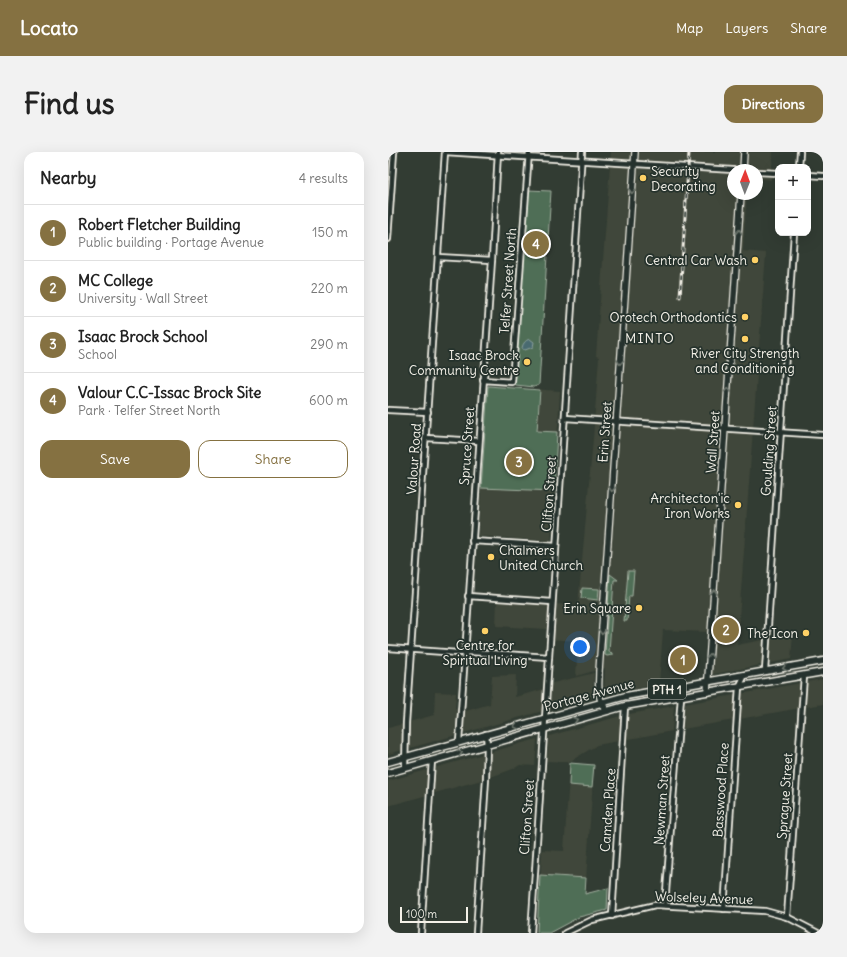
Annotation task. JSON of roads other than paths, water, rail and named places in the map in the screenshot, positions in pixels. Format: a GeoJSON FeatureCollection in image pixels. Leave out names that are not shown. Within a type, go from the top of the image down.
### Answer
{"type":"FeatureCollection","features":[{"type":"Feature","properties":{"kind":"highway","name":"Portage Avenue"},"geometry":{"type":"LineString","coordinates":[[388,762],[626,696],[823,661]]}},
{"type":"Feature","properties":{"kind":"highway","name":"Portage Avenue"},"geometry":{"type":"LineString","coordinates":[[388,773],[625,706],[823,672]]}},
{"type":"Feature","properties":{"kind":"main road","name":"Erin Street"},"geometry":{"type":"LineString","coordinates":[[607,711],[598,696],[599,671],[635,152]]}},
{"type":"Feature","properties":{"kind":"main road"},"geometry":{"type":"LineString","coordinates":[[743,164],[744,152]]}},
{"type":"Feature","properties":{"kind":"main road","name":"Wall Street"},"geometry":{"type":"LineString","coordinates":[[707,692],[742,200]]}},
{"type":"Feature","properties":{"kind":"street"},"geometry":{"type":"LineString","coordinates":[[388,239],[394,152]]}},
{"type":"Feature","properties":{"kind":"street"},"geometry":{"type":"LineString","coordinates":[[445,152],[529,155],[582,161],[727,170]]}},
{"type":"Feature","properties":{"kind":"street","name":"Valour Road"},"geometry":{"type":"LineString","coordinates":[[405,768],[404,758],[445,152]]}},
{"type":"Feature","properties":{"kind":"street","name":"Clifton Street"},"geometry":{"type":"LineString","coordinates":[[531,933],[582,152]]}},
{"type":"Feature","properties":{"kind":"street"},"geometry":{"type":"LineString","coordinates":[[799,164],[800,152]]}},
{"type":"Feature","properties":{"kind":"street","name":"Spruce Street"},"geometry":{"type":"LineString","coordinates":[[459,742],[498,154]]}},
{"type":"Feature","properties":{"kind":"street","name":"Telfer Street North"},"geometry":{"type":"LineString","coordinates":[[483,380],[512,382],[529,155]]}},
{"type":"Feature","properties":{"kind":"street"},"geometry":{"type":"LineString","coordinates":[[763,172],[775,173]]}},
{"type":"Feature","properties":{"kind":"street"},"geometry":{"type":"LineString","coordinates":[[811,175],[823,176]]}},
{"type":"Feature","properties":{"kind":"street","name":"Goulding Street"},"geometry":{"type":"LineString","coordinates":[[765,671],[794,236]]}},
{"type":"Feature","properties":{"kind":"street"},"geometry":{"type":"LineString","coordinates":[[438,258],[492,260]]}},
{"type":"Feature","properties":{"kind":"street"},"geometry":{"type":"LineString","coordinates":[[388,410],[428,412]]}},
{"type":"Feature","properties":{"kind":"street"},"geometry":{"type":"LineString","coordinates":[[565,418],[823,435]]}},
{"type":"Feature","properties":{"kind":"street"},"geometry":{"type":"LineString","coordinates":[[426,438],[479,441]]}},
{"type":"Feature","properties":{"kind":"street"},"geometry":{"type":"LineString","coordinates":[[472,541],[556,546]]}},
{"type":"Feature","properties":{"kind":"street"},"geometry":{"type":"LineString","coordinates":[[468,596],[552,602]]}},
{"type":"Feature","properties":{"kind":"street"},"geometry":{"type":"LineString","coordinates":[[388,648],[549,658]]}},
{"type":"Feature","properties":{"kind":"street","name":"Basswood Place"},"geometry":{"type":"LineString","coordinates":[[724,909],[739,687],[745,675]]}},
{"type":"Feature","properties":{"kind":"street","name":"Sprague Street"},"geometry":{"type":"LineString","coordinates":[[788,917],[804,676]]}},
{"type":"Feature","properties":{"kind":"street","name":"Newman Street"},"geometry":{"type":"LineString","coordinates":[[665,905],[681,697]]}},
{"type":"Feature","properties":{"kind":"street","name":"Camden Place"},"geometry":{"type":"LineString","coordinates":[[612,916],[625,706]]}},
{"type":"Feature","properties":{"kind":"street"},"geometry":{"type":"LineString","coordinates":[[476,933],[487,745],[486,734]]}},
{"type":"Feature","properties":{"kind":"street"},"geometry":{"type":"LineString","coordinates":[[421,933],[432,760]]}},
{"type":"Feature","properties":{"kind":"street","name":"Wolseley Avenue"},"geometry":{"type":"LineString","coordinates":[[565,933],[587,922],[650,906],[665,905],[764,911],[788,917],[818,933]]}},
{"type":"Feature","properties":{"kind":"water"},"geometry":{"type":"Polygon","coordinates":[[[530,339],[534,342],[533,347],[525,350],[522,349],[524,343],[530,339]]]}},
{"type":"Feature","properties":{"kind":"railway"},"geometry":{"type":"LineString","coordinates":[[680,297],[689,152]]}},
{"type":"Feature","properties":{"kind":"place","name":"Security Decorating"},"geometry":{"type":"Point","coordinates":[643,178]}},
{"type":"Feature","properties":{"kind":"place","name":"Valour C.C-Issac Brock Site"},"geometry":{"type":"Point","coordinates":[536,244]}},
{"type":"Feature","properties":{"kind":"place","name":"Central Car Wash"},"geometry":{"type":"Point","coordinates":[755,260]}},
{"type":"Feature","properties":{"kind":"place","name":"Orotech Orthodontics"},"geometry":{"type":"Point","coordinates":[745,317]}},
{"type":"Feature","properties":{"kind":"place","name":"River City Strength and Conditioning"},"geometry":{"type":"Point","coordinates":[745,339]}},
{"type":"Feature","properties":{"kind":"place","name":"Isaac Brock Community Centre"},"geometry":{"type":"Point","coordinates":[527,362]}},
{"type":"Feature","properties":{"kind":"place","name":"Isaac Brock School"},"geometry":{"type":"Point","coordinates":[519,462]}},
{"type":"Feature","properties":{"kind":"place","name":"Architecton'ic Iron Works"},"geometry":{"type":"Point","coordinates":[738,505]}},
{"type":"Feature","properties":{"kind":"place","name":"Chalmers United Church"},"geometry":{"type":"Point","coordinates":[491,557]}},
{"type":"Feature","properties":{"kind":"place","name":"Erin Square"},"geometry":{"type":"Point","coordinates":[639,608]}},
{"type":"Feature","properties":{"kind":"place","name":"MC College"},"geometry":{"type":"Point","coordinates":[726,630]}},
{"type":"Feature","properties":{"kind":"place","name":"Centre for Spiritual Living"},"geometry":{"type":"Point","coordinates":[485,631]}},
{"type":"Feature","properties":{"kind":"place","name":"The Icon"},"geometry":{"type":"Point","coordinates":[806,633]}},
{"type":"Feature","properties":{"kind":"place","name":"Robert Fletcher Building"},"geometry":{"type":"Point","coordinates":[683,660]}},
{"type":"Feature","properties":{"kind":"district","name":"MINTO"},"geometry":{"type":"Point","coordinates":[650,338]}}]}
